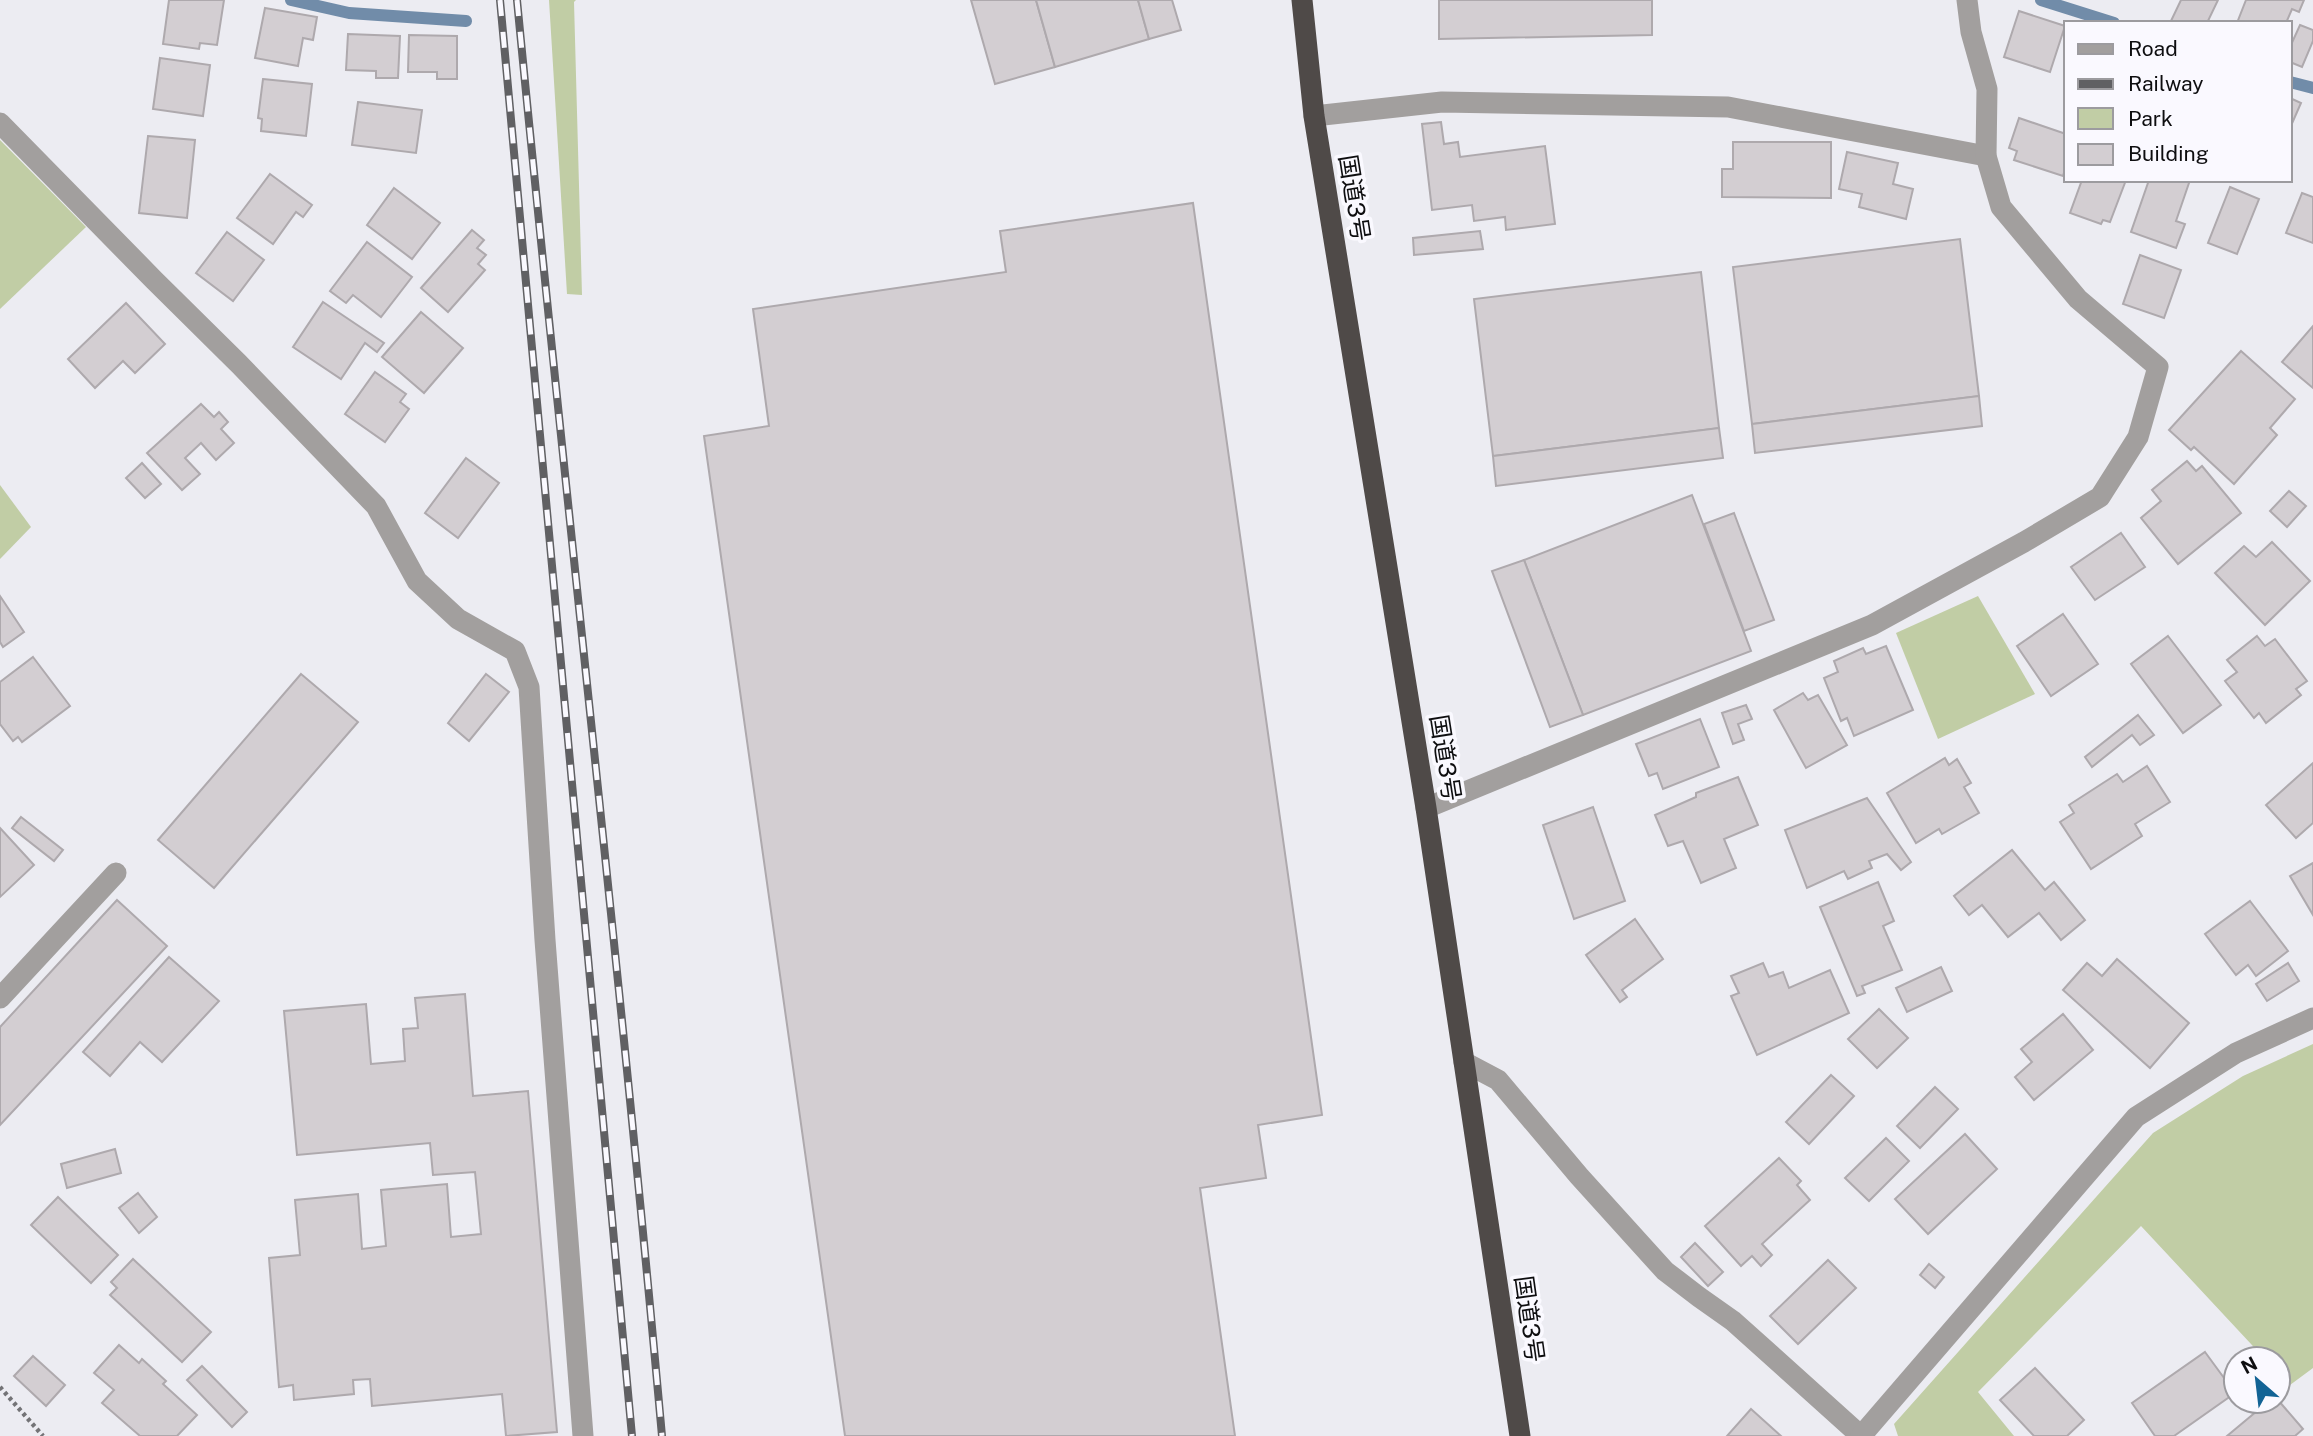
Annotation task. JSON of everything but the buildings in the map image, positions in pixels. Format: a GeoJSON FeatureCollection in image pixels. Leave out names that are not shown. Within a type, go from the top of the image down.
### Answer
{"type":"FeatureCollection","features":[{"type":"Feature","properties":{"kind":"highway","name":"国道3号"},"geometry":{"type":"LineString","coordinates":[[1292,0],[1312,89]]}},
{"type":"Feature","properties":{"kind":"highway","name":"国道3号"},"geometry":{"type":"LineString","coordinates":[[1302,0],[1314,116],[1426,808],[1520,1436]]}},
{"type":"Feature","properties":{"kind":"street"},"geometry":{"type":"LineString","coordinates":[[1426,808],[1872,625],[2100,497],[2138,437],[2158,367],[2078,299],[2001,207],[1986,156],[1987,89],[1971,32],[1967,0]]}},
{"type":"Feature","properties":{"kind":"street"},"geometry":{"type":"LineString","coordinates":[[1314,116],[1442,102],[1728,107],[1986,156]]}},
{"type":"Feature","properties":{"kind":"street"},"geometry":{"type":"LineString","coordinates":[[0,123],[376,506],[417,581],[458,619],[515,651],[529,687],[545,940],[583,1436]]}},
{"type":"Feature","properties":{"kind":"street"},"geometry":{"type":"LineString","coordinates":[[0,998],[116,873]]}},
{"type":"Feature","properties":{"kind":"street"},"geometry":{"type":"LineString","coordinates":[[1464,1062],[1498,1080],[1579,1176],[1665,1271],[1733,1321],[1861,1436],[2136,1117],[2236,1053],[2313,1018]]}},
{"type":"Feature","properties":{"kind":"path"},"geometry":{"type":"LineString","coordinates":[[0,1387],[43,1436]]}},
{"type":"Feature","properties":{"kind":"green space"},"geometry":{"type":"Polygon","coordinates":[[[549,0],[576,0],[582,295],[567,294],[549,0]]]}},
{"type":"Feature","properties":{"kind":"green space"},"geometry":{"type":"Polygon","coordinates":[[[0,140],[86,227],[0,309],[0,140]]]}},
{"type":"Feature","properties":{"kind":"green space"},"geometry":{"type":"Polygon","coordinates":[[[0,485],[31,527],[0,559],[0,485]]]}},
{"type":"Feature","properties":{"kind":"green space"},"geometry":{"type":"Polygon","coordinates":[[[1978,596],[2035,694],[1938,739],[1896,633],[1978,596]]]}},
{"type":"Feature","properties":{"kind":"green space"},"geometry":{"type":"Polygon","coordinates":[[[2313,1044],[2313,1368],[2292,1384],[2292,1345],[2252,1345],[2141,1226],[1978,1392],[2014,1436],[1898,1436],[1894,1424],[2153,1133],[2243,1076],[2313,1044]]]}},
{"type":"Feature","properties":{"kind":"waterway"},"geometry":{"type":"LineString","coordinates":[[291,0],[349,13],[466,21]]}},
{"type":"Feature","properties":{"kind":"waterway"},"geometry":{"type":"LineString","coordinates":[[2041,0],[2108,21]]}},
{"type":"Feature","properties":{"kind":"waterway"},"geometry":{"type":"LineString","coordinates":[[2292,83],[2313,88]]}},
{"type":"Feature","properties":{"kind":"railway"},"geometry":{"type":"LineString","coordinates":[[500,0],[632,1436]]}},
{"type":"Feature","properties":{"kind":"railway"},"geometry":{"type":"LineString","coordinates":[[517,0],[628,1077],[662,1436]]}}]}
